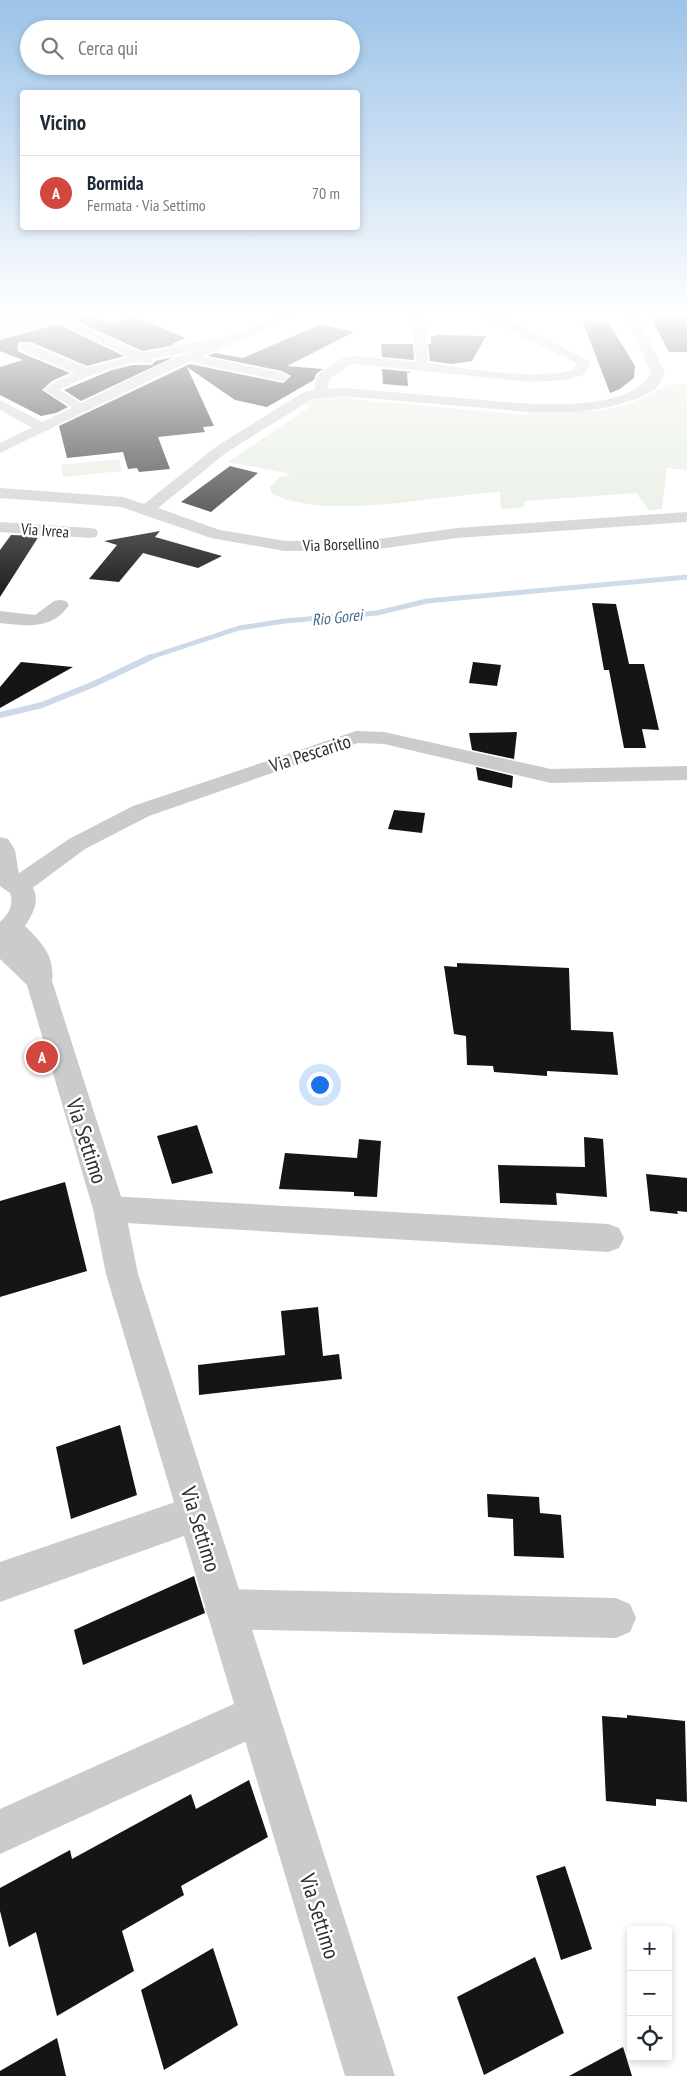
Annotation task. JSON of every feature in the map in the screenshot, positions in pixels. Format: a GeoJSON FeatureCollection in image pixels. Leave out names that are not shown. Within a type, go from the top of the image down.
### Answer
{"type":"FeatureCollection","features":[{"type":"Feature","properties":{"kind":"street"},"geometry":{"type":"LineString","coordinates":[[16,413],[43,428]]}},
{"type":"Feature","properties":{"kind":"street"},"geometry":{"type":"LineString","coordinates":[[0,449],[75,413]]}},
{"type":"Feature","properties":{"kind":"street"},"geometry":{"type":"LineString","coordinates":[[147,509],[222,449],[278,413]]}},
{"type":"Feature","properties":{"kind":"street","name":"Via Borsellino"},"geometry":{"type":"LineString","coordinates":[[0,493],[123,502],[217,534],[285,546],[371,545],[457,534],[687,517]]}},
{"type":"Feature","properties":{"kind":"street","name":"Via Ivrea"},"geometry":{"type":"LineString","coordinates":[[0,527],[90,532]]}},
{"type":"Feature","properties":{"kind":"street"},"geometry":{"type":"LineString","coordinates":[[0,617],[36,621],[49,617],[60,605]]}},
{"type":"Feature","properties":{"kind":"street","name":"Via Pescarito"},"geometry":{"type":"LineString","coordinates":[[9,908],[43,882],[77,844],[141,811],[356,737],[384,738],[551,776],[687,773]]}},
{"type":"Feature","properties":{"kind":"street"},"geometry":{"type":"LineString","coordinates":[[0,844],[3,850],[9,908]]}},
{"type":"Feature","properties":{"kind":"street","name":"Via Settimo"},"geometry":{"type":"LineString","coordinates":[[9,908],[7,951],[39,981],[52,1031],[109,1209],[122,1274],[370,2076]]}},
{"type":"Feature","properties":{"kind":"street"},"geometry":{"type":"LineString","coordinates":[[109,1209],[608,1238]]}},
{"type":"Feature","properties":{"kind":"street"},"geometry":{"type":"LineString","coordinates":[[0,1582],[196,1514]]}},
{"type":"Feature","properties":{"kind":"street"},"geometry":{"type":"LineString","coordinates":[[225,1609],[616,1618]]}},
{"type":"Feature","properties":{"kind":"street"},"geometry":{"type":"LineString","coordinates":[[0,1832],[258,1714]]}},
{"type":"Feature","properties":{"kind":"shaded area"},"geometry":{"type":"Polygon","coordinates":[[[301,413],[504,413],[528,415],[529,413],[687,413],[687,470],[667,468],[662,509],[649,510],[636,493],[525,501],[524,507],[501,509],[500,492],[384,504],[323,506],[296,502],[272,494],[270,487],[280,477],[291,474],[228,462],[301,413]]]}},
{"type":"Feature","properties":{"kind":"shaded area"},"geometry":{"type":"Polygon","coordinates":[[[119,459],[122,471],[63,477],[61,465],[119,459]]]}},
{"type":"Feature","properties":{"kind":"building"},"geometry":{"type":"Polygon","coordinates":[[[35,413],[56,413],[56,413],[41,416],[35,413]]]}},
{"type":"Feature","properties":{"kind":"building"},"geometry":{"type":"Polygon","coordinates":[[[87,413],[208,413],[214,426],[203,427],[205,432],[158,437],[170,469],[139,472],[137,468],[128,469],[123,452],[67,458],[59,426],[87,413]]]}},
{"type":"Feature","properties":{"kind":"building"},"geometry":{"type":"Polygon","coordinates":[[[230,466],[258,473],[211,512],[181,502],[230,466]]]}},
{"type":"Feature","properties":{"kind":"building"},"geometry":{"type":"Polygon","coordinates":[[[160,531],[155,537],[222,556],[198,568],[143,553],[119,582],[89,579],[117,545],[104,541],[160,531]]]}},
{"type":"Feature","properties":{"kind":"building"},"geometry":{"type":"Polygon","coordinates":[[[11,535],[39,536],[0,597],[0,550],[11,535]]]}},
{"type":"Feature","properties":{"kind":"building"},"geometry":{"type":"Polygon","coordinates":[[[592,603],[616,604],[629,664],[644,664],[659,730],[642,729],[646,748],[624,748],[609,670],[604,670],[592,603]]]}},
{"type":"Feature","properties":{"kind":"building"},"geometry":{"type":"Polygon","coordinates":[[[21,662],[73,667],[0,708],[0,687],[21,662]]]}},
{"type":"Feature","properties":{"kind":"building"},"geometry":{"type":"Polygon","coordinates":[[[473,662],[501,665],[497,686],[469,683],[473,662]]]}},
{"type":"Feature","properties":{"kind":"building"},"geometry":{"type":"Polygon","coordinates":[[[517,732],[514,759],[472,750],[469,733],[517,732]]]}},
{"type":"Feature","properties":{"kind":"building"},"geometry":{"type":"Polygon","coordinates":[[[476,767],[513,776],[512,788],[478,780],[476,767]]]}},
{"type":"Feature","properties":{"kind":"building"},"geometry":{"type":"Polygon","coordinates":[[[394,810],[425,813],[422,833],[388,829],[394,810]]]}},
{"type":"Feature","properties":{"kind":"building"},"geometry":{"type":"Polygon","coordinates":[[[457,963],[569,968],[571,1030],[613,1032],[618,1075],[547,1071],[547,1076],[494,1072],[493,1066],[467,1065],[466,1036],[454,1034],[444,966],[457,967],[457,963]]]}},
{"type":"Feature","properties":{"kind":"building"},"geometry":{"type":"Polygon","coordinates":[[[197,1125],[213,1173],[172,1184],[157,1136],[197,1125]]]}},
{"type":"Feature","properties":{"kind":"building"},"geometry":{"type":"Polygon","coordinates":[[[584,1137],[603,1139],[607,1197],[556,1193],[557,1205],[500,1203],[498,1165],[585,1167],[584,1137]]]}},
{"type":"Feature","properties":{"kind":"building"},"geometry":{"type":"Polygon","coordinates":[[[359,1139],[381,1141],[377,1197],[354,1196],[354,1192],[279,1189],[285,1153],[357,1158],[359,1139]]]}},
{"type":"Feature","properties":{"kind":"building"},"geometry":{"type":"Polygon","coordinates":[[[646,1174],[687,1178],[687,1212],[677,1211],[678,1214],[650,1211],[646,1174]]]}},
{"type":"Feature","properties":{"kind":"building"},"geometry":{"type":"Polygon","coordinates":[[[65,1182],[87,1271],[0,1297],[0,1201],[65,1182]]]}},
{"type":"Feature","properties":{"kind":"building"},"geometry":{"type":"Polygon","coordinates":[[[318,1307],[323,1356],[339,1354],[342,1379],[199,1395],[198,1365],[285,1355],[281,1311],[318,1307]]]}},
{"type":"Feature","properties":{"kind":"building"},"geometry":{"type":"Polygon","coordinates":[[[120,1425],[137,1495],[71,1519],[56,1447],[120,1425]]]}},
{"type":"Feature","properties":{"kind":"building"},"geometry":{"type":"Polygon","coordinates":[[[487,1494],[539,1497],[540,1513],[561,1515],[564,1558],[514,1556],[513,1519],[488,1517],[487,1494]]]}},
{"type":"Feature","properties":{"kind":"building"},"geometry":{"type":"Polygon","coordinates":[[[194,1576],[205,1613],[83,1665],[74,1630],[194,1576]]]}},
{"type":"Feature","properties":{"kind":"building"},"geometry":{"type":"Polygon","coordinates":[[[627,1715],[685,1721],[687,1802],[656,1799],[656,1806],[606,1801],[602,1716],[627,1718],[627,1715]]]}},
{"type":"Feature","properties":{"kind":"building"},"geometry":{"type":"Polygon","coordinates":[[[249,1780],[268,1837],[181,1886],[184,1895],[122,1931],[134,1971],[57,2016],[36,1932],[9,1947],[0,1911],[0,1888],[70,1850],[72,1859],[191,1794],[196,1809],[249,1780]]]}},
{"type":"Feature","properties":{"kind":"building"},"geometry":{"type":"Polygon","coordinates":[[[565,1866],[592,1949],[561,1960],[536,1876],[565,1866]]]}},
{"type":"Feature","properties":{"kind":"building"},"geometry":{"type":"Polygon","coordinates":[[[213,1948],[238,2025],[164,2070],[141,1990],[213,1948]]]}},
{"type":"Feature","properties":{"kind":"building"},"geometry":{"type":"Polygon","coordinates":[[[535,1957],[564,2033],[484,2075],[457,1997],[535,1957]]]}},
{"type":"Feature","properties":{"kind":"building"},"geometry":{"type":"Polygon","coordinates":[[[57,2038],[66,2076],[0,2076],[0,2071],[57,2038]]]}},
{"type":"Feature","properties":{"kind":"building"},"geometry":{"type":"Polygon","coordinates":[[[623,2047],[632,2076],[569,2076],[623,2047]]]}},
{"type":"Feature","properties":{"kind":"waterway","name":"Rio Gorei"},"geometry":{"type":"LineString","coordinates":[[151,657],[239,628],[285,621],[377,613],[427,601],[687,577]]}},
{"type":"Feature","properties":{"kind":"waterway","name":"Rio Gorei"},"geometry":{"type":"LineString","coordinates":[[0,715],[42,705],[94,684],[151,657]]}},
{"type":"Feature","properties":{"kind":"place","name":"Bormida"},"geometry":{"type":"Point","coordinates":[42,1057]}}]}
